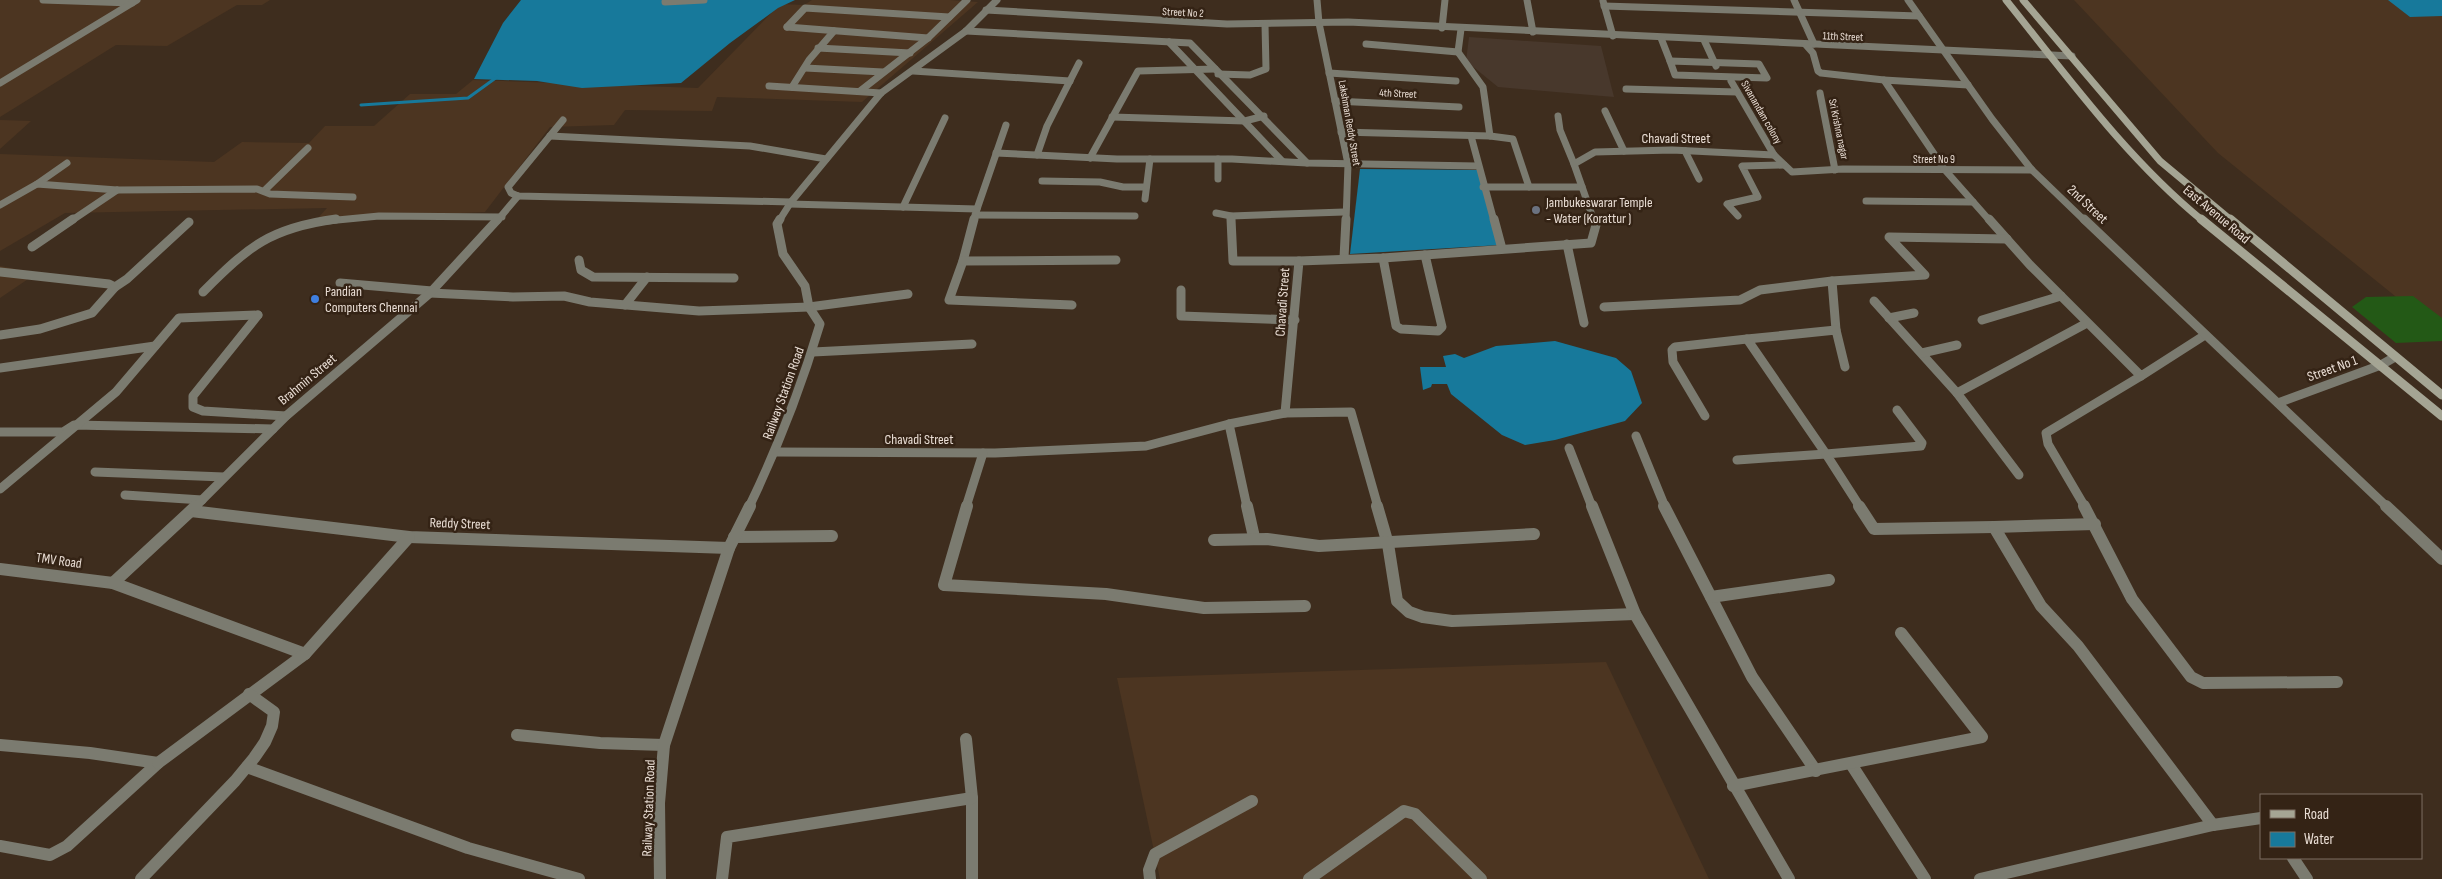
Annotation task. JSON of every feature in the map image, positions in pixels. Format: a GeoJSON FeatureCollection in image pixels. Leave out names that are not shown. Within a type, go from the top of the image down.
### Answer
{"type":"FeatureCollection","features":[{"type":"Feature","properties":{"kind":"main road","name":"East Avenue Road"},"geometry":{"type":"LineString","coordinates":[[2006,0],[2128,149],[2159,181],[2212,228],[2442,416]]}},
{"type":"Feature","properties":{"kind":"main road","name":"East Avenue Road"},"geometry":{"type":"LineString","coordinates":[[2023,0],[2160,161],[2442,395]]}},
{"type":"Feature","properties":{"kind":"street"},"geometry":{"type":"LineString","coordinates":[[43,0],[134,2]]}},
{"type":"Feature","properties":{"kind":"street"},"geometry":{"type":"LineString","coordinates":[[665,2],[704,0]]}},
{"type":"Feature","properties":{"kind":"street"},"geometry":{"type":"LineString","coordinates":[[860,91],[928,38],[967,0]]}},
{"type":"Feature","properties":{"kind":"street","name":"Railway Station Road"},"geometry":{"type":"LineString","coordinates":[[660,879],[659,803],[664,745],[729,548],[776,452],[813,352],[820,324],[808,307],[805,286],[783,254],[777,224],[790,203],[881,92],[913,71],[966,30],[997,0]]}},
{"type":"Feature","properties":{"kind":"street","name":"Lakshman Reddy Street"},"geometry":{"type":"LineString","coordinates":[[1317,0],[1319,23],[1348,164],[1344,212],[1344,258]]}},
{"type":"Feature","properties":{"kind":"street"},"geometry":{"type":"LineString","coordinates":[[1442,28],[1445,0]]}},
{"type":"Feature","properties":{"kind":"street"},"geometry":{"type":"LineString","coordinates":[[1527,0],[1533,32]]}},
{"type":"Feature","properties":{"kind":"street"},"geometry":{"type":"LineString","coordinates":[[1794,0],[1802,13],[1814,44]]}},
{"type":"Feature","properties":{"kind":"street","name":"2nd Street"},"geometry":{"type":"LineString","coordinates":[[1908,0],[2032,170],[2442,558]]}},
{"type":"Feature","properties":{"kind":"street"},"geometry":{"type":"LineString","coordinates":[[0,83],[134,2]]}},
{"type":"Feature","properties":{"kind":"street"},"geometry":{"type":"LineString","coordinates":[[1613,36],[1603,3],[1802,13],[1919,16]]}},
{"type":"Feature","properties":{"kind":"street"},"geometry":{"type":"LineString","coordinates":[[928,38],[787,27],[805,8],[949,17]]}},
{"type":"Feature","properties":{"kind":"street","name":"Street No 2"},"geometry":{"type":"LineString","coordinates":[[986,10],[1227,24],[1319,23],[1461,29]]}},
{"type":"Feature","properties":{"kind":"street"},"geometry":{"type":"LineString","coordinates":[[1090,158],[1138,71],[1262,72],[1266,69],[1265,24]]}},
{"type":"Feature","properties":{"kind":"street"},"geometry":{"type":"LineString","coordinates":[[1461,29],[1458,52],[1483,87],[1490,136]]}},
{"type":"Feature","properties":{"kind":"street","name":"11th Street"},"geometry":{"type":"LineString","coordinates":[[1461,29],[2072,56]]}},
{"type":"Feature","properties":{"kind":"street"},"geometry":{"type":"LineString","coordinates":[[966,30],[1190,44],[1264,116],[1307,163]]}},
{"type":"Feature","properties":{"kind":"street"},"geometry":{"type":"LineString","coordinates":[[792,87],[806,68],[808,60],[834,32]]}},
{"type":"Feature","properties":{"kind":"street"},"geometry":{"type":"LineString","coordinates":[[1662,38],[1669,60],[1675,75],[1767,78],[1761,64],[1669,60]]}},
{"type":"Feature","properties":{"kind":"street"},"geometry":{"type":"LineString","coordinates":[[1704,40],[1720,76]]}},
{"type":"Feature","properties":{"kind":"street"},"geometry":{"type":"LineString","coordinates":[[1169,42],[1282,161]]}},
{"type":"Feature","properties":{"kind":"street"},"geometry":{"type":"LineString","coordinates":[[1366,44],[1458,52]]}},
{"type":"Feature","properties":{"kind":"street"},"geometry":{"type":"LineString","coordinates":[[1805,44],[1813,53],[1818,72],[1821,73],[1884,80],[1968,84]]}},
{"type":"Feature","properties":{"kind":"street"},"geometry":{"type":"LineString","coordinates":[[818,48],[910,53]]}},
{"type":"Feature","properties":{"kind":"street"},"geometry":{"type":"LineString","coordinates":[[1037,155],[1047,126],[1079,63]]}},
{"type":"Feature","properties":{"kind":"street"},"geometry":{"type":"LineString","coordinates":[[806,68],[883,72]]}},
{"type":"Feature","properties":{"kind":"street"},"geometry":{"type":"LineString","coordinates":[[913,71],[1070,81]]}},
{"type":"Feature","properties":{"kind":"street"},"geometry":{"type":"LineString","coordinates":[[1329,73],[1456,81]]}},
{"type":"Feature","properties":{"kind":"street"},"geometry":{"type":"LineString","coordinates":[[1670,74],[1677,90]]}},
{"type":"Feature","properties":{"kind":"street","name":"Sivanandam colony"},"geometry":{"type":"LineString","coordinates":[[1731,80],[1774,155],[1784,165]]}},
{"type":"Feature","properties":{"kind":"street"},"geometry":{"type":"LineString","coordinates":[[1884,80],[1945,170],[2061,296],[2141,376]]}},
{"type":"Feature","properties":{"kind":"street"},"geometry":{"type":"LineString","coordinates":[[769,86],[881,92]]}},
{"type":"Feature","properties":{"kind":"street"},"geometry":{"type":"LineString","coordinates":[[1626,89],[1737,92]]}},
{"type":"Feature","properties":{"kind":"street","name":"Sri Krishna nagar"},"geometry":{"type":"LineString","coordinates":[[1820,93],[1836,170]]}},
{"type":"Feature","properties":{"kind":"street","name":"4th Street"},"geometry":{"type":"LineString","coordinates":[[1335,101],[1459,107]]}},
{"type":"Feature","properties":{"kind":"street"},"geometry":{"type":"LineString","coordinates":[[1605,111],[1624,151]]}},
{"type":"Feature","properties":{"kind":"street"},"geometry":{"type":"LineString","coordinates":[[1112,117],[1245,121],[1264,116]]}},
{"type":"Feature","properties":{"kind":"street"},"geometry":{"type":"LineString","coordinates":[[1558,116],[1560,130],[1574,164]]}},
{"type":"Feature","properties":{"kind":"street"},"geometry":{"type":"LineString","coordinates":[[903,207],[945,118]]}},
{"type":"Feature","properties":{"kind":"street"},"geometry":{"type":"LineString","coordinates":[[562,120],[508,187],[511,193],[518,196],[790,203],[976,212],[1135,216]]}},
{"type":"Feature","properties":{"kind":"street"},"geometry":{"type":"LineString","coordinates":[[1006,125],[976,212],[963,261],[948,300],[1072,306]]}},
{"type":"Feature","properties":{"kind":"street"},"geometry":{"type":"LineString","coordinates":[[1341,132],[1490,136],[1513,139],[1528,187]]}},
{"type":"Feature","properties":{"kind":"street"},"geometry":{"type":"LineString","coordinates":[[550,136],[750,146],[826,159]]}},
{"type":"Feature","properties":{"kind":"street"},"geometry":{"type":"LineString","coordinates":[[1471,136],[1477,166],[1502,249]]}},
{"type":"Feature","properties":{"kind":"street"},"geometry":{"type":"LineString","coordinates":[[265,190],[308,148]]}},
{"type":"Feature","properties":{"kind":"street"},"geometry":{"type":"LineString","coordinates":[[1685,150],[1699,179]]}},
{"type":"Feature","properties":{"kind":"street","name":"Chavadi Street"},"geometry":{"type":"LineString","coordinates":[[776,452],[983,453],[1146,446],[1229,424],[1285,413],[1295,320],[1298,261],[1383,258],[1591,243],[1596,225],[1574,164],[1595,152],[1685,150],[1774,155]]}},
{"type":"Feature","properties":{"kind":"street"},"geometry":{"type":"LineString","coordinates":[[996,153],[1090,158],[1218,159],[1307,163],[1477,166]]}},
{"type":"Feature","properties":{"kind":"street"},"geometry":{"type":"LineString","coordinates":[[1145,199],[1150,159]]}},
{"type":"Feature","properties":{"kind":"street"},"geometry":{"type":"LineString","coordinates":[[1218,159],[1218,179]]}},
{"type":"Feature","properties":{"kind":"street"},"geometry":{"type":"LineString","coordinates":[[0,205],[37,184],[67,163]]}},
{"type":"Feature","properties":{"kind":"street"},"geometry":{"type":"LineString","coordinates":[[1738,216],[1727,204],[1733,200],[1755,199],[1758,197],[1742,166],[1784,165]]}},
{"type":"Feature","properties":{"kind":"street","name":"Street No 9"},"geometry":{"type":"LineString","coordinates":[[1784,165],[1792,172],[1836,170],[2032,170]]}},
{"type":"Feature","properties":{"kind":"street"},"geometry":{"type":"LineString","coordinates":[[1042,181],[1100,182],[1122,188],[1146,188]]}},
{"type":"Feature","properties":{"kind":"street"},"geometry":{"type":"LineString","coordinates":[[37,184],[117,190],[265,190],[270,194],[353,197]]}},
{"type":"Feature","properties":{"kind":"street"},"geometry":{"type":"LineString","coordinates":[[1483,187],[1582,187]]}},
{"type":"Feature","properties":{"kind":"street"},"geometry":{"type":"LineString","coordinates":[[32,247],[117,190]]}},
{"type":"Feature","properties":{"kind":"street","name":"Brahmin Street"},"geometry":{"type":"LineString","coordinates":[[113,583],[191,511],[286,416],[431,292],[444,275],[502,217],[518,196]]}},
{"type":"Feature","properties":{"kind":"street"},"geometry":{"type":"LineString","coordinates":[[1866,200],[1973,202]]}},
{"type":"Feature","properties":{"kind":"street"},"geometry":{"type":"LineString","coordinates":[[1216,213],[1231,216],[1344,212]]}},
{"type":"Feature","properties":{"kind":"street"},"geometry":{"type":"LineString","coordinates":[[203,292],[240,255],[263,238],[285,229],[332,219],[415,216],[502,217]]}},
{"type":"Feature","properties":{"kind":"street"},"geometry":{"type":"LineString","coordinates":[[1231,216],[1234,261],[1298,261]]}},
{"type":"Feature","properties":{"kind":"street"},"geometry":{"type":"LineString","coordinates":[[0,335],[40,328],[92,314],[109,296],[115,286],[139,268],[189,222]]}},
{"type":"Feature","properties":{"kind":"street"},"geometry":{"type":"LineString","coordinates":[[1604,307],[1740,300],[1760,290],[1925,275],[1889,237],[2007,239]]}},
{"type":"Feature","properties":{"kind":"street"},"geometry":{"type":"LineString","coordinates":[[1567,244],[1584,323]]}},
{"type":"Feature","properties":{"kind":"street"},"geometry":{"type":"LineString","coordinates":[[1383,258],[1396,326],[1401,328],[1438,330],[1442,327],[1425,255]]}},
{"type":"Feature","properties":{"kind":"street"},"geometry":{"type":"LineString","coordinates":[[579,260],[581,270],[593,277],[734,278]]}},
{"type":"Feature","properties":{"kind":"street"},"geometry":{"type":"LineString","coordinates":[[963,261],[1116,260]]}},
{"type":"Feature","properties":{"kind":"street"},"geometry":{"type":"LineString","coordinates":[[0,272],[115,286]]}},
{"type":"Feature","properties":{"kind":"street"},"geometry":{"type":"LineString","coordinates":[[625,305],[647,277]]}},
{"type":"Feature","properties":{"kind":"street"},"geometry":{"type":"LineString","coordinates":[[1832,282],[1836,330],[1845,367]]}},
{"type":"Feature","properties":{"kind":"street"},"geometry":{"type":"LineString","coordinates":[[340,283],[431,292],[513,297],[564,296],[590,302],[699,311],[808,307],[908,294]]}},
{"type":"Feature","properties":{"kind":"street"},"geometry":{"type":"LineString","coordinates":[[1181,290],[1181,316],[1295,320]]}},
{"type":"Feature","properties":{"kind":"street"},"geometry":{"type":"LineString","coordinates":[[1982,320],[2061,296]]}},
{"type":"Feature","properties":{"kind":"street"},"geometry":{"type":"LineString","coordinates":[[1874,301],[1957,393],[2019,475]]}},
{"type":"Feature","properties":{"kind":"street"},"geometry":{"type":"LineString","coordinates":[[1889,318],[1914,313]]}},
{"type":"Feature","properties":{"kind":"street"},"geometry":{"type":"LineString","coordinates":[[0,489],[74,425],[116,392],[179,318],[258,315],[193,396],[193,407],[203,410],[286,416]]}},
{"type":"Feature","properties":{"kind":"street"},"geometry":{"type":"LineString","coordinates":[[1957,393],[2087,323]]}},
{"type":"Feature","properties":{"kind":"street"},"geometry":{"type":"LineString","coordinates":[[1705,416],[1673,362],[1670,355],[1675,347],[1836,330]]}},
{"type":"Feature","properties":{"kind":"street"},"geometry":{"type":"LineString","coordinates":[[2205,335],[2046,434],[2048,444],[2095,524],[2132,599],[2191,677],[2203,683],[2213,684],[2337,682]]}},
{"type":"Feature","properties":{"kind":"street"},"geometry":{"type":"LineString","coordinates":[[1747,339],[1874,528],[2095,524]]}},
{"type":"Feature","properties":{"kind":"street"},"geometry":{"type":"LineString","coordinates":[[813,352],[972,344]]}},
{"type":"Feature","properties":{"kind":"street"},"geometry":{"type":"LineString","coordinates":[[1922,353],[1957,345]]}},
{"type":"Feature","properties":{"kind":"street"},"geometry":{"type":"LineString","coordinates":[[0,368],[155,346]]}},
{"type":"Feature","properties":{"kind":"street","name":"Street No 1"},"geometry":{"type":"LineString","coordinates":[[2278,403],[2381,365],[2395,357]]}},
{"type":"Feature","properties":{"kind":"street"},"geometry":{"type":"LineString","coordinates":[[1737,460],[1921,446],[1922,443],[1897,410]]}},
{"type":"Feature","properties":{"kind":"street"},"geometry":{"type":"LineString","coordinates":[[1285,413],[1351,412],[1388,544],[1397,601],[1409,612],[1423,617],[1452,621],[1635,614]]}},
{"type":"Feature","properties":{"kind":"street"},"geometry":{"type":"LineString","coordinates":[[1229,424],[1254,537]]}},
{"type":"Feature","properties":{"kind":"street"},"geometry":{"type":"LineString","coordinates":[[0,432],[63,432],[74,425],[272,429]]}},
{"type":"Feature","properties":{"kind":"street"},"geometry":{"type":"LineString","coordinates":[[1636,436],[1671,522],[1752,677],[1816,772]]}},
{"type":"Feature","properties":{"kind":"street"},"geometry":{"type":"LineString","coordinates":[[1569,448],[1635,614],[1733,786],[1789,879]]}},
{"type":"Feature","properties":{"kind":"street"},"geometry":{"type":"LineString","coordinates":[[983,453],[944,585],[1106,594],[1204,608],[1305,606]]}},
{"type":"Feature","properties":{"kind":"street"},"geometry":{"type":"LineString","coordinates":[[95,472],[224,477]]}},
{"type":"Feature","properties":{"kind":"street"},"geometry":{"type":"LineString","coordinates":[[125,495],[202,500]]}},
{"type":"Feature","properties":{"kind":"street","name":"Reddy Street"},"geometry":{"type":"LineString","coordinates":[[191,511],[409,536],[729,548]]}},
{"type":"Feature","properties":{"kind":"street"},"geometry":{"type":"LineString","coordinates":[[1994,527],[2041,606],[2078,646],[2213,825]]}},
{"type":"Feature","properties":{"kind":"street"},"geometry":{"type":"LineString","coordinates":[[1214,540],[1254,537],[1302,542],[1319,546],[1388,544],[1534,534]]}},
{"type":"Feature","properties":{"kind":"street"},"geometry":{"type":"LineString","coordinates":[[0,846],[50,855],[67,846],[158,763],[305,654],[409,536]]}},
{"type":"Feature","properties":{"kind":"street"},"geometry":{"type":"LineString","coordinates":[[734,537],[832,536]]}},
{"type":"Feature","properties":{"kind":"street","name":"TMV Road"},"geometry":{"type":"LineString","coordinates":[[0,569],[113,583],[305,654]]}},
{"type":"Feature","properties":{"kind":"street"},"geometry":{"type":"LineString","coordinates":[[1711,596],[1829,580]]}},
{"type":"Feature","properties":{"kind":"street"},"geometry":{"type":"LineString","coordinates":[[1733,786],[1816,772],[1982,737],[1901,632]]}},
{"type":"Feature","properties":{"kind":"street"},"geometry":{"type":"LineString","coordinates":[[141,879],[247,767],[265,742],[272,726],[274,712],[249,694]]}},
{"type":"Feature","properties":{"kind":"street"},"geometry":{"type":"LineString","coordinates":[[517,735],[600,743],[664,745]]}},
{"type":"Feature","properties":{"kind":"street"},"geometry":{"type":"LineString","coordinates":[[966,739],[972,798],[972,879]]}},
{"type":"Feature","properties":{"kind":"street"},"geometry":{"type":"LineString","coordinates":[[0,745],[90,753],[158,763]]}},
{"type":"Feature","properties":{"kind":"street"},"geometry":{"type":"LineString","coordinates":[[1851,764],[1925,879]]}},
{"type":"Feature","properties":{"kind":"street"},"geometry":{"type":"LineString","coordinates":[[247,767],[468,848],[578,879]]}},
{"type":"Feature","properties":{"kind":"street"},"geometry":{"type":"LineString","coordinates":[[722,879],[727,837],[972,798]]}},
{"type":"Feature","properties":{"kind":"street"},"geometry":{"type":"LineString","coordinates":[[1150,879],[1149,870],[1155,854],[1252,801]]}},
{"type":"Feature","properties":{"kind":"street"},"geometry":{"type":"LineString","coordinates":[[1309,879],[1404,811],[1415,814],[1481,879]]}},
{"type":"Feature","properties":{"kind":"street"},"geometry":{"type":"LineString","coordinates":[[1980,879],[2213,825],[2260,818]]}},
{"type":"Feature","properties":{"kind":"street"},"geometry":{"type":"LineString","coordinates":[[2294,859],[2307,879]]}},
{"type":"Feature","properties":{"kind":"shaded area"},"geometry":{"type":"Polygon","coordinates":[[[0,0],[270,0],[262,5],[237,5],[167,46],[116,45],[0,117],[0,0]]]}},
{"type":"Feature","properties":{"kind":"shaded area"},"geometry":{"type":"Polygon","coordinates":[[[812,0],[950,0],[978,2],[862,102],[717,97],[712,111],[625,110],[614,125],[550,127],[485,212],[317,219],[327,208],[65,213],[0,251],[0,154],[214,162],[242,142],[309,143],[325,126],[374,126],[410,94],[456,94],[473,80],[698,88],[780,4],[804,5],[812,0]]]}},
{"type":"Feature","properties":{"kind":"shaded area"},"geometry":{"type":"Polygon","coordinates":[[[2074,0],[2442,0],[2442,334],[2218,153],[2074,0]]]}},
{"type":"Feature","properties":{"kind":"shaded area"},"geometry":{"type":"Polygon","coordinates":[[[1469,37],[1601,46],[1614,97],[1498,87],[1466,61],[1469,37]]]}},
{"type":"Feature","properties":{"kind":"shaded area"},"geometry":{"type":"Polygon","coordinates":[[[0,120],[31,121],[0,149],[0,120]]]}},
{"type":"Feature","properties":{"kind":"shaded area"},"geometry":{"type":"Polygon","coordinates":[[[0,266],[37,273],[0,298],[0,266]]]}},
{"type":"Feature","properties":{"kind":"shaded area"},"geometry":{"type":"Polygon","coordinates":[[[1606,662],[1709,879],[1160,879],[1117,678],[1606,662]]]}},
{"type":"Feature","properties":{"kind":"green space"},"geometry":{"type":"Polygon","coordinates":[[[2413,296],[2442,318],[2442,341],[2396,343],[2352,307],[2366,297],[2413,296]]]}},
{"type":"Feature","properties":{"kind":"water"},"geometry":{"type":"Polygon","coordinates":[[[521,0],[795,0],[778,8],[730,43],[681,83],[582,88],[537,81],[474,79],[503,23],[521,0]]]}},
{"type":"Feature","properties":{"kind":"water"},"geometry":{"type":"Polygon","coordinates":[[[2388,0],[2442,0],[2442,16],[2410,17],[2388,0]]]}},
{"type":"Feature","properties":{"kind":"water"},"geometry":{"type":"Polygon","coordinates":[[[1360,169],[1480,170],[1500,245],[1350,254],[1360,169]]]}},
{"type":"Feature","properties":{"kind":"water"},"geometry":{"type":"Polygon","coordinates":[[[1555,341],[1616,358],[1631,371],[1642,403],[1625,421],[1555,440],[1525,445],[1502,435],[1451,394],[1447,384],[1432,384],[1431,387],[1423,390],[1420,367],[1446,367],[1443,356],[1455,354],[1464,358],[1496,346],[1555,341]]]}},
{"type":"Feature","properties":{"kind":"waterway"},"geometry":{"type":"LineString","coordinates":[[361,105],[468,98],[497,77]]}},
{"type":"Feature","properties":{"kind":"place","name":"Jambukeswarar Temple - Water (Korattur )"},"geometry":{"type":"Point","coordinates":[1536,210]}},
{"type":"Feature","properties":{"kind":"place","name":"Pandian Computers Chennai"},"geometry":{"type":"Point","coordinates":[315,299]}}]}
